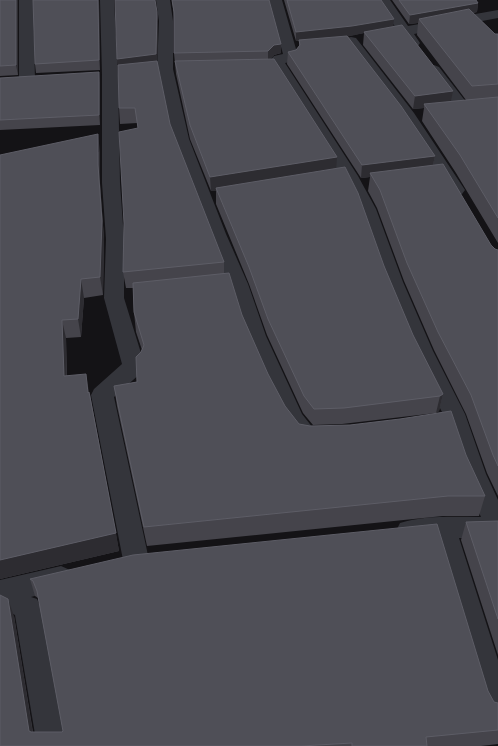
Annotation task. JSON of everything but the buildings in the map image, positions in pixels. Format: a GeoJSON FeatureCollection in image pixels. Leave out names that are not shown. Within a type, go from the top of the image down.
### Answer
{"type":"FeatureCollection","features":[{"type":"Feature","properties":{"kind":"street"},"geometry":{"type":"LineString","coordinates":[[26,0],[19,81],[42,80]]}},
{"type":"Feature","properties":{"kind":"street"},"geometry":{"type":"LineString","coordinates":[[107,0],[110,75],[109,131],[115,239],[122,297],[134,366],[102,394],[136,561]]}},
{"type":"Feature","properties":{"kind":"street"},"geometry":{"type":"LineString","coordinates":[[163,0],[166,21],[165,70],[181,139],[212,198],[231,285],[293,419],[306,436],[328,435]]}},
{"type":"Feature","properties":{"kind":"street"},"geometry":{"type":"LineString","coordinates":[[275,0],[297,47],[290,58],[279,59],[272,67],[352,181],[368,209],[393,282],[422,351],[454,414],[474,474],[498,527],[443,528],[383,534]]}},
{"type":"Feature","properties":{"kind":"street"},"geometry":{"type":"LineString","coordinates":[[383,0],[405,32],[471,109],[420,115]]}},
{"type":"Feature","properties":{"kind":"street"},"geometry":{"type":"LineString","coordinates":[[462,201],[439,175],[420,115],[344,41],[471,20],[495,11]]}},
{"type":"Feature","properties":{"kind":"street"},"geometry":{"type":"LineString","coordinates":[[471,20],[482,30]]}},
{"type":"Feature","properties":{"kind":"street"},"geometry":{"type":"LineString","coordinates":[[436,422],[443,422],[454,414]]}},
{"type":"Feature","properties":{"kind":"street"},"geometry":{"type":"LineString","coordinates":[[443,528],[498,706]]}},
{"type":"Feature","properties":{"kind":"street"},"geometry":{"type":"LineString","coordinates":[[0,592],[83,572]]}},
{"type":"Feature","properties":{"kind":"street"},"geometry":{"type":"LineString","coordinates":[[0,592],[27,608],[52,746]]}}]}
